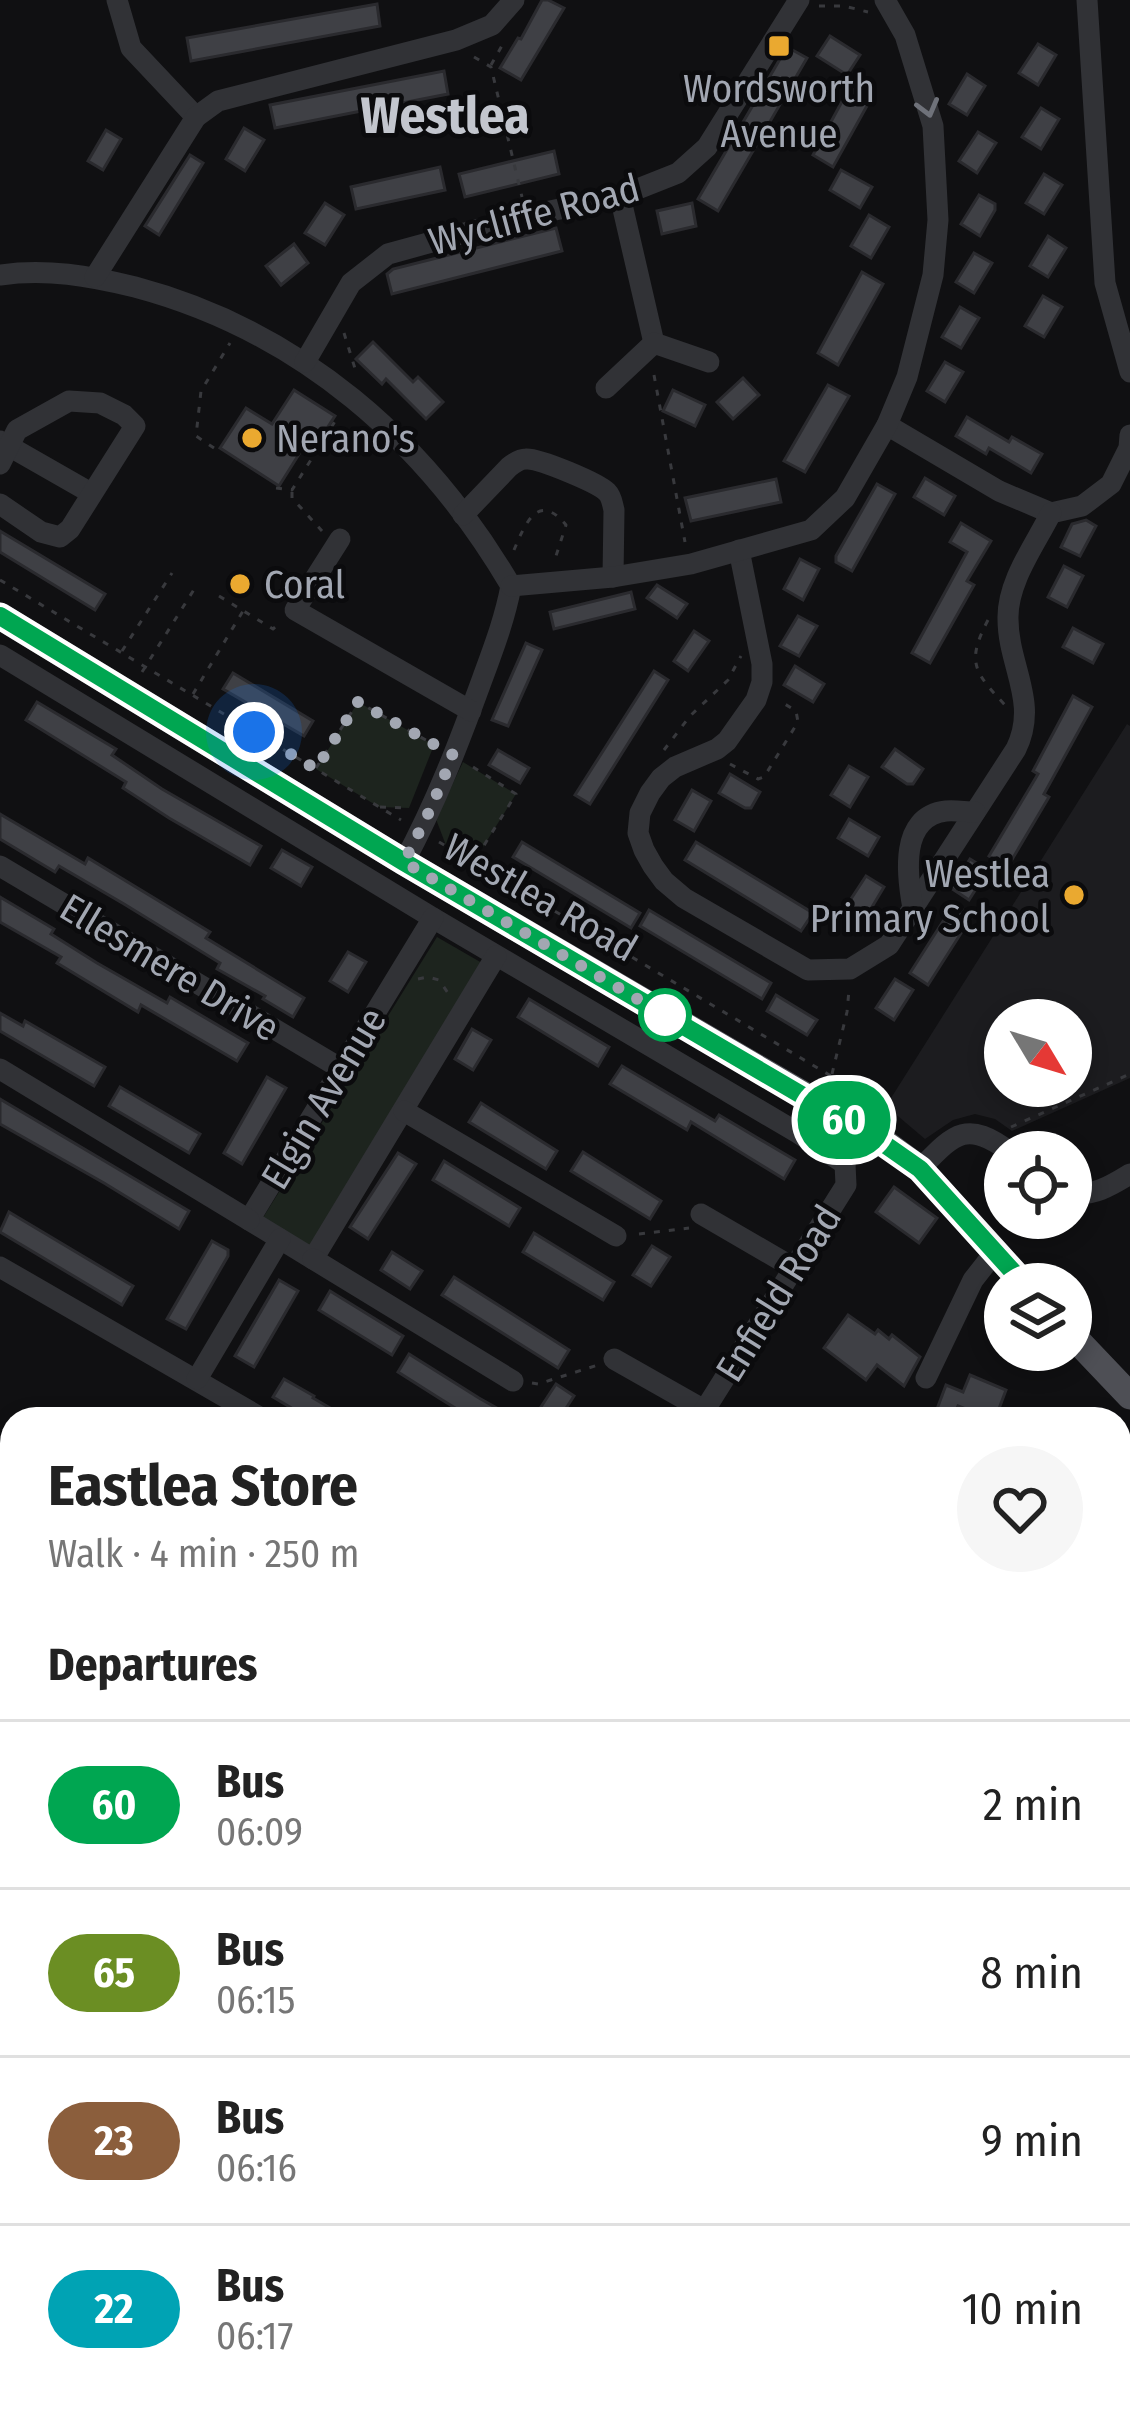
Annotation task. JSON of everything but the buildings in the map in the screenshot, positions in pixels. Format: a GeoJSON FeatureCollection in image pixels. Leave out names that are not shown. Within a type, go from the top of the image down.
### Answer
{"type":"FeatureCollection","features":[{"type":"Feature","properties":{"kind":"main road","name":"Westlea Road"},"geometry":{"type":"LineString","coordinates":[[7,621],[741,1060],[892,1135],[1004,1263]]}},
{"type":"Feature","properties":{"kind":"main road"},"geometry":{"type":"LineString","coordinates":[[1092,1356],[1130,1396]]}},
{"type":"Feature","properties":{"kind":"street"},"geometry":{"type":"LineString","coordinates":[[117,0],[130,48],[196,117]]}},
{"type":"Feature","properties":{"kind":"street"},"geometry":{"type":"LineString","coordinates":[[94,277],[196,117],[218,101],[456,40],[492,25],[514,0]]}},
{"type":"Feature","properties":{"kind":"street"},"geometry":{"type":"LineString","coordinates":[[1087,0],[1105,283],[1130,372]]}},
{"type":"Feature","properties":{"kind":"street","name":"Wycliffe Road"},"geometry":{"type":"LineString","coordinates":[[305,362],[351,283],[388,254],[620,196],[679,172],[707,147],[795,5]]}},
{"type":"Feature","properties":{"kind":"street"},"geometry":{"type":"LineString","coordinates":[[511,586],[691,564],[811,530],[845,498],[887,425],[907,377],[933,275],[938,220],[933,125],[905,35],[879,7]]}},
{"type":"Feature","properties":{"kind":"street"},"geometry":{"type":"LineString","coordinates":[[620,196],[654,344]]}},
{"type":"Feature","properties":{"kind":"street"},"geometry":{"type":"LineString","coordinates":[[0,275],[28,271],[94,277],[159,294],[240,326],[305,362],[352,395],[416,455],[496,562],[511,586],[506,612],[471,711],[404,862]]}},
{"type":"Feature","properties":{"kind":"street"},"geometry":{"type":"LineString","coordinates":[[654,344],[710,362]]}},
{"type":"Feature","properties":{"kind":"street"},"geometry":{"type":"LineString","coordinates":[[606,388],[654,344]]}},
{"type":"Feature","properties":{"kind":"street"},"geometry":{"type":"LineString","coordinates":[[0,504],[41,532],[60,537],[70,529],[135,426],[100,403],[69,401],[16,430],[3,450],[91,493]]}},
{"type":"Feature","properties":{"kind":"street"},"geometry":{"type":"LineString","coordinates":[[887,425],[999,491],[1051,513],[1082,506],[1112,484],[1130,435]]}},
{"type":"Feature","properties":{"kind":"street"},"geometry":{"type":"LineString","coordinates":[[463,515],[509,467],[536,460],[602,488],[611,500],[613,577]]}},
{"type":"Feature","properties":{"kind":"street"},"geometry":{"type":"LineString","coordinates":[[1112,484],[1130,501]]}},
{"type":"Feature","properties":{"kind":"street"},"geometry":{"type":"LineString","coordinates":[[739,550],[763,664],[756,700],[727,741],[675,767],[650,793],[640,813],[638,833],[653,866],[684,898],[808,970],[850,969],[889,945],[1026,728],[1007,616],[1011,592],[1051,513]]}},
{"type":"Feature","properties":{"kind":"street"},"geometry":{"type":"LineString","coordinates":[[338,542],[296,610],[471,711]]}},
{"type":"Feature","properties":{"kind":"street"},"geometry":{"type":"LineString","coordinates":[[7,621],[0,653],[845,1164],[892,1135]]}},
{"type":"Feature","properties":{"kind":"street"},"geometry":{"type":"LineString","coordinates":[[913,908],[908,872],[916,829],[944,811],[975,812]]}},
{"type":"Feature","properties":{"kind":"street"},"geometry":{"type":"LineString","coordinates":[[896,816],[916,829]]}},
{"type":"Feature","properties":{"kind":"street","name":"Ellesmere Drive"},"geometry":{"type":"LineString","coordinates":[[0,866],[340,1068]]}},
{"type":"Feature","properties":{"kind":"street","name":"Elgin Avenue"},"geometry":{"type":"LineString","coordinates":[[433,918],[249,1220],[313,1259],[496,956]]}},
{"type":"Feature","properties":{"kind":"street"},"geometry":{"type":"LineString","coordinates":[[724,1089],[741,1060]]}},
{"type":"Feature","properties":{"kind":"street"},"geometry":{"type":"LineString","coordinates":[[0,1069],[249,1220]]}},
{"type":"Feature","properties":{"kind":"street"},"geometry":{"type":"LineString","coordinates":[[404,1111],[616,1236]]}},
{"type":"Feature","properties":{"kind":"street"},"geometry":{"type":"LineString","coordinates":[[920,1169],[955,1137],[967,1132],[984,1139]]}},
{"type":"Feature","properties":{"kind":"street","name":"Enfield Road"},"geometry":{"type":"LineString","coordinates":[[706,1407],[846,1184],[845,1164]]}},
{"type":"Feature","properties":{"kind":"street"},"geometry":{"type":"LineString","coordinates":[[1092,1193],[1130,1174]]}},
{"type":"Feature","properties":{"kind":"street"},"geometry":{"type":"LineString","coordinates":[[707,1218],[794,1268]]}},
{"type":"Feature","properties":{"kind":"street"},"geometry":{"type":"LineString","coordinates":[[197,1379],[280,1238]]}},
{"type":"Feature","properties":{"kind":"street"},"geometry":{"type":"LineString","coordinates":[[926,1378],[973,1280],[994,1252]]}},
{"type":"Feature","properties":{"kind":"street"},"geometry":{"type":"LineString","coordinates":[[313,1259],[513,1381]]}},
{"type":"Feature","properties":{"kind":"street"},"geometry":{"type":"LineString","coordinates":[[0,1267],[243,1407]]}},
{"type":"Feature","properties":{"kind":"street"},"geometry":{"type":"LineString","coordinates":[[614,1360],[688,1407]]}},
{"type":"Feature","properties":{"kind":"path"},"geometry":{"type":"LineString","coordinates":[[795,5],[879,7]]}},
{"type":"Feature","properties":{"kind":"path"},"geometry":{"type":"LineString","coordinates":[[456,40],[490,67],[527,216]]}},
{"type":"Feature","properties":{"kind":"path"},"geometry":{"type":"LineString","coordinates":[[214,448],[196,436],[201,391],[240,326]]}},
{"type":"Feature","properties":{"kind":"path"},"geometry":{"type":"LineString","coordinates":[[654,344],[652,363],[691,564]]}},
{"type":"Feature","properties":{"kind":"path"},"geometry":{"type":"LineString","coordinates":[[292,490],[292,498],[338,542]]}},
{"type":"Feature","properties":{"kind":"path"},"geometry":{"type":"LineString","coordinates":[[496,562],[514,551],[532,515],[540,511],[556,514],[566,525],[565,534],[546,583]]}},
{"type":"Feature","properties":{"kind":"path"},"geometry":{"type":"LineString","coordinates":[[121,652],[172,573]]}},
{"type":"Feature","properties":{"kind":"path"},"geometry":{"type":"LineString","coordinates":[[0,580],[401,820]]}},
{"type":"Feature","properties":{"kind":"path"},"geometry":{"type":"LineString","coordinates":[[129,694],[195,588]]}},
{"type":"Feature","properties":{"kind":"path"},"geometry":{"type":"LineString","coordinates":[[219,596],[273,628],[296,610]]}},
{"type":"Feature","properties":{"kind":"path"},"geometry":{"type":"LineString","coordinates":[[192,695],[243,610]]}},
{"type":"Feature","properties":{"kind":"path"},"geometry":{"type":"LineString","coordinates":[[656,762],[690,716],[728,680],[754,621]]}},
{"type":"Feature","properties":{"kind":"path"},"geometry":{"type":"LineString","coordinates":[[717,749],[730,764],[758,779],[767,773],[799,716],[762,682]]}},
{"type":"Feature","properties":{"kind":"path"},"geometry":{"type":"LineString","coordinates":[[316,769],[358,702],[453,755],[516,794],[473,863]]}},
{"type":"Feature","properties":{"kind":"path"},"geometry":{"type":"LineString","coordinates":[[436,841],[875,1104],[892,1135]]}},
{"type":"Feature","properties":{"kind":"path"},"geometry":{"type":"LineString","coordinates":[[831,1076],[847,1012],[850,969]]}},
{"type":"Feature","properties":{"kind":"path"},"geometry":{"type":"LineString","coordinates":[[386,995],[399,1002],[418,979],[428,977],[439,980],[448,991]]}},
{"type":"Feature","properties":{"kind":"path"},"geometry":{"type":"LineString","coordinates":[[1007,1131],[1130,1074]]}},
{"type":"Feature","properties":{"kind":"path"},"geometry":{"type":"LineString","coordinates":[[616,1236],[701,1226],[707,1218]]}},
{"type":"Feature","properties":{"kind":"path"},"geometry":{"type":"LineString","coordinates":[[513,1381],[538,1384],[614,1360]]}},
{"type":"Feature","properties":{"kind":"shaded area"},"geometry":{"type":"Polygon","coordinates":[[[358,702],[434,745],[409,808],[379,807],[316,769],[358,702]]]}},
{"type":"Feature","properties":{"kind":"shaded area","name":"Westlea Primary School"},"geometry":{"type":"Polygon","coordinates":[[[1127,724],[1130,1078],[1092,1095],[1092,999],[984,999],[984,1107],[1065,1107],[1012,1131],[995,1119],[975,1114],[953,1120],[925,1139],[886,1106],[1127,724]]]}},
{"type":"Feature","properties":{"kind":"shaded area"},"geometry":{"type":"Polygon","coordinates":[[[463,762],[516,794],[473,863],[447,848],[436,819],[463,762]]]}},
{"type":"Feature","properties":{"kind":"shaded area"},"geometry":{"type":"Polygon","coordinates":[[[437,937],[482,963],[308,1249],[261,1221],[437,937]]]}},
{"type":"Feature","properties":{"kind":"bus line","name":"60"},"geometry":{"type":"LineString","coordinates":[[0,616],[404,862],[880,1141],[920,1169],[1005,1263]]}},
{"type":"Feature","properties":{"kind":"place","name":"Wordsworth Avenue"},"geometry":{"type":"Point","coordinates":[779,46]}},
{"type":"Feature","properties":{"kind":"place","name":"Nerano's"},"geometry":{"type":"Point","coordinates":[252,438]}},
{"type":"Feature","properties":{"kind":"place","name":"Coral"},"geometry":{"type":"Point","coordinates":[240,584]}},
{"type":"Feature","properties":{"kind":"place","name":"Westlea Primary School"},"geometry":{"type":"Point","coordinates":[1074,895]}},
{"type":"Feature","properties":{"kind":"district","name":"Westlea"},"geometry":{"type":"Point","coordinates":[445,115]}},
{"type":"Feature","properties":{"kind":"route"},"geometry":{"type":"LineString","coordinates":[[254,732],[316,769],[358,702],[453,755],[404,862],[665,1015]]}}]}
